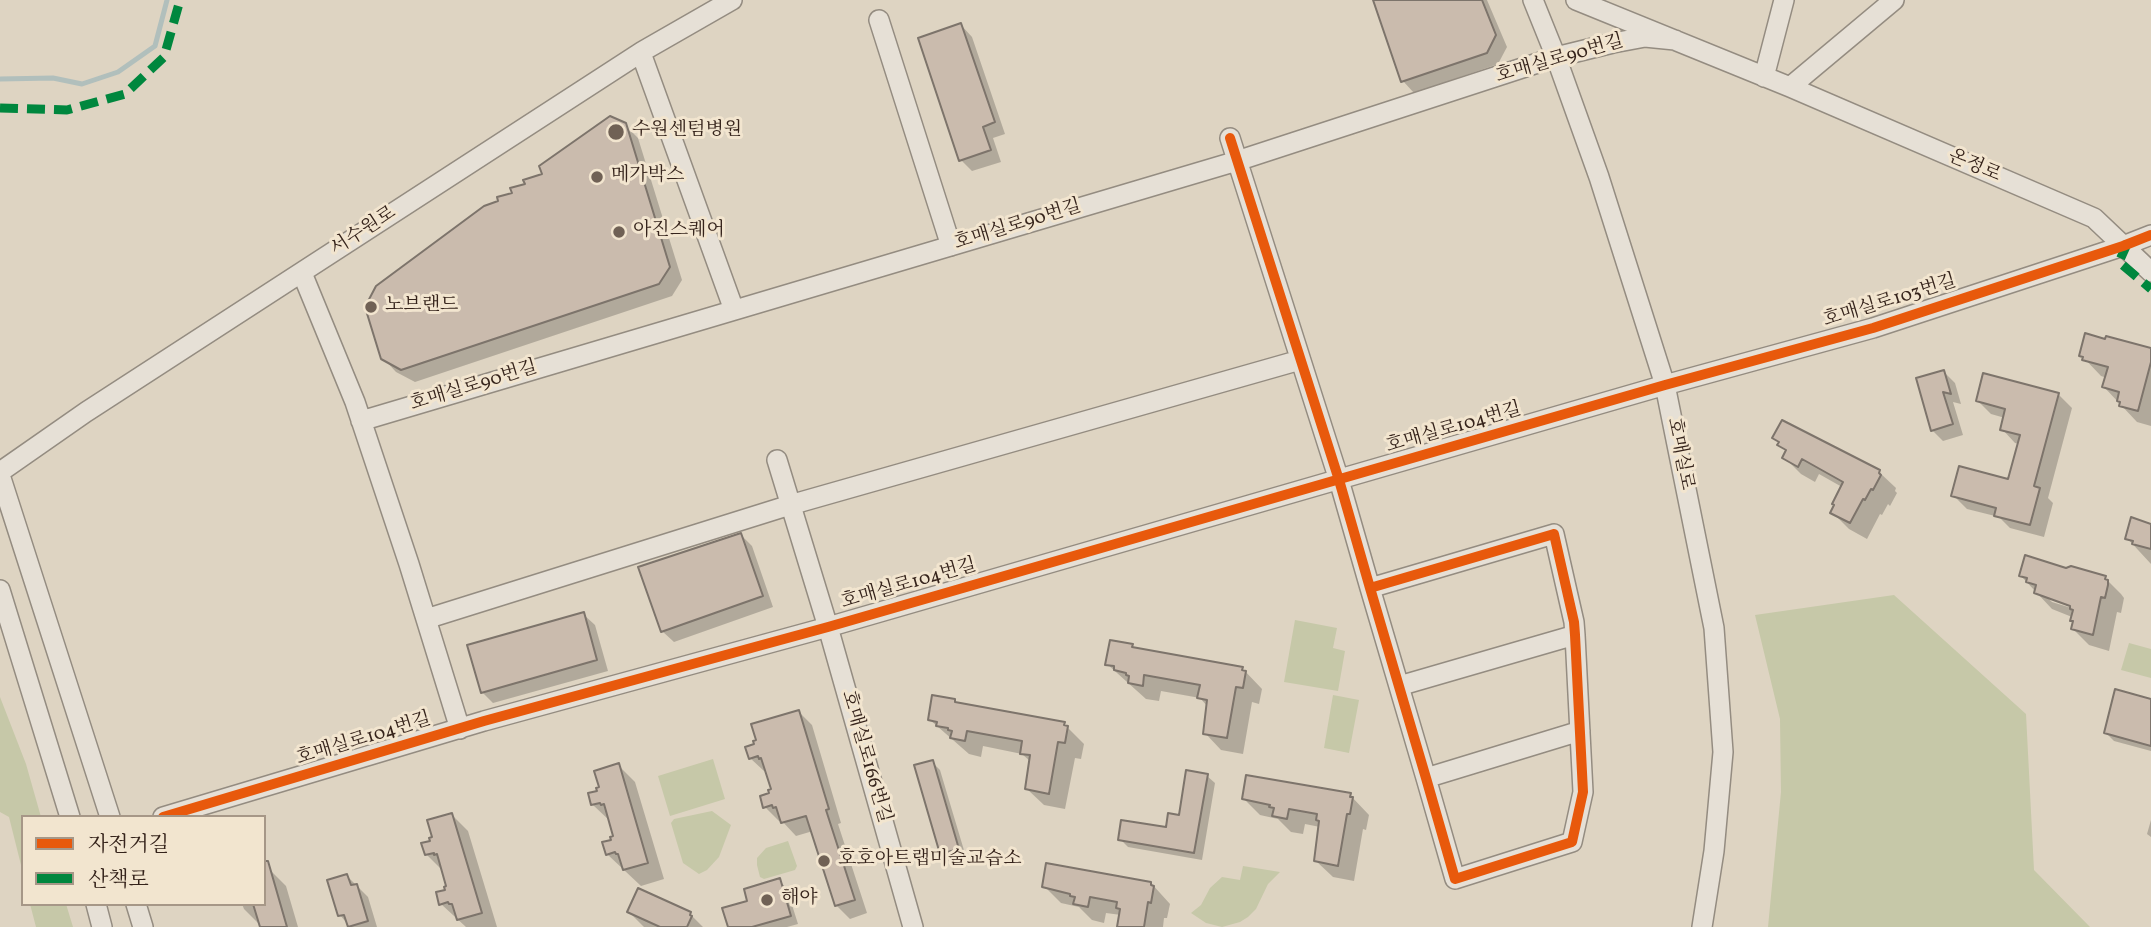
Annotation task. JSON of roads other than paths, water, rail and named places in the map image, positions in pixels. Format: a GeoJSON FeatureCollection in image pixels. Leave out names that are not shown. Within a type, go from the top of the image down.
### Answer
{"type":"FeatureCollection","features":[{"type":"Feature","properties":{"kind":"street","name":"서수원로"},"geometry":{"type":"LineString","coordinates":[[0,473],[86,412],[641,53],[732,0]]}},
{"type":"Feature","properties":{"kind":"street","name":"호매실로"},"geometry":{"type":"LineString","coordinates":[[1532,0],[1556,57],[1599,177],[1665,385],[1714,628],[1723,752],[1714,851],[1702,927]]}},
{"type":"Feature","properties":{"kind":"street","name":"온정로"},"geometry":{"type":"LineString","coordinates":[[1576,0],[2094,218],[2151,272]]}},
{"type":"Feature","properties":{"kind":"street"},"geometry":{"type":"LineString","coordinates":[[1764,77],[1784,0]]}},
{"type":"Feature","properties":{"kind":"street"},"geometry":{"type":"LineString","coordinates":[[1790,88],[1894,0]]}},
{"type":"Feature","properties":{"kind":"street"},"geometry":{"type":"LineString","coordinates":[[879,20],[951,246]]}},
{"type":"Feature","properties":{"kind":"street","name":"호매실로90번길"},"geometry":{"type":"LineString","coordinates":[[361,421],[1237,161],[1556,57],[1645,37],[1675,40]]}},
{"type":"Feature","properties":{"kind":"street"},"geometry":{"type":"LineString","coordinates":[[641,53],[734,310]]}},
{"type":"Feature","properties":{"kind":"street"},"geometry":{"type":"LineString","coordinates":[[1230,138],[1339,481],[1370,588],[1426,778],[1455,879],[1572,842],[1583,792],[1575,635],[1554,534],[1370,588]]}},
{"type":"Feature","properties":{"kind":"street"},"geometry":{"type":"LineString","coordinates":[[2123,246],[2151,235]]}},
{"type":"Feature","properties":{"kind":"street","name":"호매실로103번길"},"geometry":{"type":"LineString","coordinates":[[1665,385],[1873,328],[2123,246]]}},
{"type":"Feature","properties":{"kind":"street"},"geometry":{"type":"LineString","coordinates":[[302,273],[361,421],[460,729]]}},
{"type":"Feature","properties":{"kind":"street"},"geometry":{"type":"LineString","coordinates":[[426,619],[790,505],[1300,360]]}},
{"type":"Feature","properties":{"kind":"street","name":"호매실로104번길"},"geometry":{"type":"LineString","coordinates":[[170,815],[460,729],[828,627],[1665,385]]}},
{"type":"Feature","properties":{"kind":"street","name":"호매실로166번길"},"geometry":{"type":"LineString","coordinates":[[777,460],[828,627],[913,927]]}},
{"type":"Feature","properties":{"kind":"street"},"geometry":{"type":"LineString","coordinates":[[0,473],[109,815]]}},
{"type":"Feature","properties":{"kind":"street"},"geometry":{"type":"LineString","coordinates":[[0,590],[69,815]]}},
{"type":"Feature","properties":{"kind":"street"},"geometry":{"type":"LineString","coordinates":[[1399,686],[1575,635]]}},
{"type":"Feature","properties":{"kind":"street"},"geometry":{"type":"LineString","coordinates":[[1426,778],[1580,731]]}},
{"type":"Feature","properties":{"kind":"street"},"geometry":{"type":"LineString","coordinates":[[97,906],[102,927]]}},
{"type":"Feature","properties":{"kind":"street"},"geometry":{"type":"LineString","coordinates":[[137,906],[143,927]]}},
{"type":"Feature","properties":{"kind":"waterway"},"geometry":{"type":"LineString","coordinates":[[0,79],[53,78],[82,84],[118,72],[155,46],[167,0]]}},
{"type":"Feature","properties":{"kind":"place","name":"수원센텀병원"},"geometry":{"type":"Point","coordinates":[616,132]}},
{"type":"Feature","properties":{"kind":"place","name":"메가박스"},"geometry":{"type":"Point","coordinates":[597,177]}},
{"type":"Feature","properties":{"kind":"place","name":"아진스퀘어"},"geometry":{"type":"Point","coordinates":[619,232]}},
{"type":"Feature","properties":{"kind":"place","name":"노브랜드"},"geometry":{"type":"Point","coordinates":[371,307]}},
{"type":"Feature","properties":{"kind":"place","name":"호호아트랩미술교습소"},"geometry":{"type":"Point","coordinates":[824,861]}},
{"type":"Feature","properties":{"kind":"place","name":"해야"},"geometry":{"type":"Point","coordinates":[767,900]}}]}
